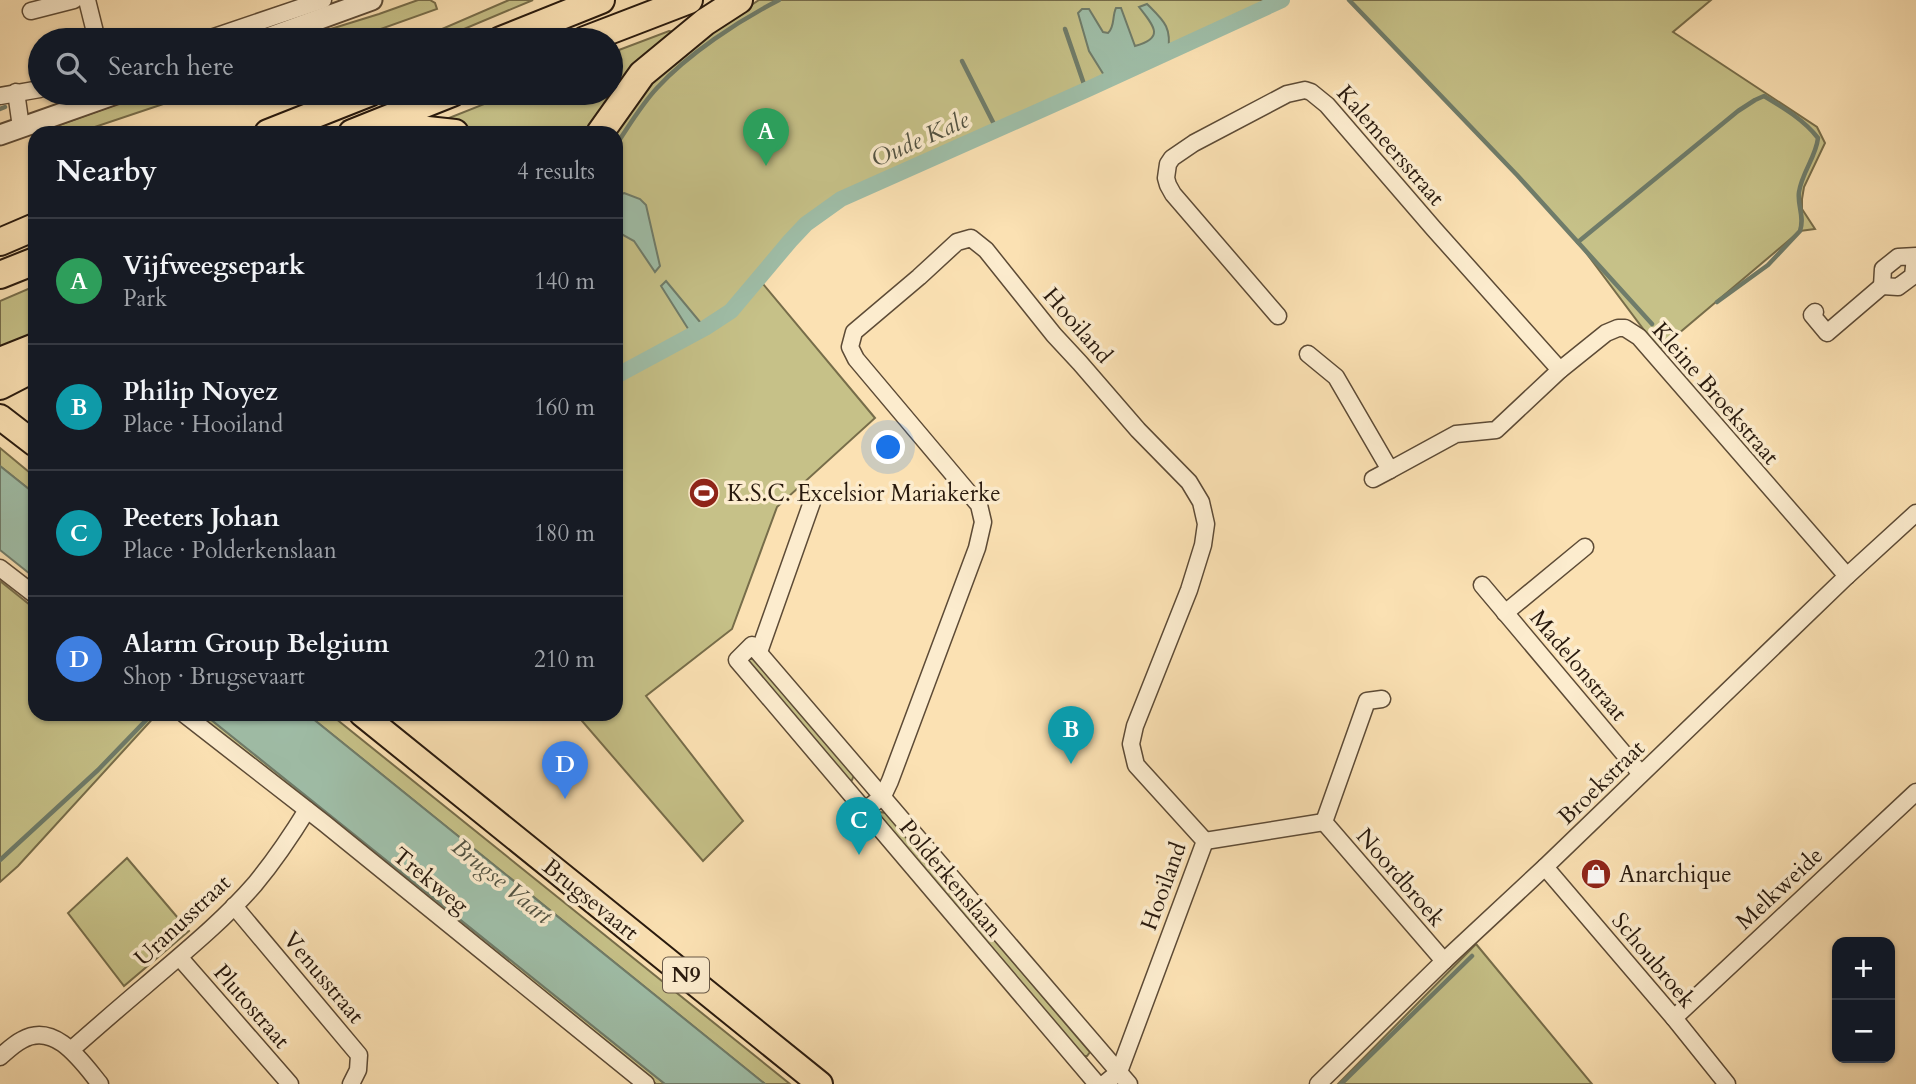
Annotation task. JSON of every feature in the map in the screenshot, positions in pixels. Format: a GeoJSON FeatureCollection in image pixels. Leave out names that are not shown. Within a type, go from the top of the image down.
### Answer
{"type":"FeatureCollection","features":[{"type":"Feature","properties":{"kind":"highway"},"geometry":{"type":"LineString","coordinates":[[617,28],[689,0]]}},
{"type":"Feature","properties":{"kind":"highway"},"geometry":{"type":"LineString","coordinates":[[623,101],[642,74],[705,22],[739,0]]}},
{"type":"Feature","properties":{"kind":"highway"},"geometry":{"type":"LineString","coordinates":[[530,28],[596,1]]}},
{"type":"Feature","properties":{"kind":"highway"},"geometry":{"type":"LineString","coordinates":[[286,126],[339,105]]}},
{"type":"Feature","properties":{"kind":"highway"},"geometry":{"type":"LineString","coordinates":[[370,126],[422,105]]}},
{"type":"Feature","properties":{"kind":"highway"},"geometry":{"type":"LineString","coordinates":[[605,126],[620,105]]}},
{"type":"Feature","properties":{"kind":"highway"},"geometry":{"type":"LineString","coordinates":[[0,242],[28,231]]}},
{"type":"Feature","properties":{"kind":"highway"},"geometry":{"type":"LineString","coordinates":[[0,275],[28,264]]}},
{"type":"Feature","properties":{"kind":"highway"},"geometry":{"type":"LineString","coordinates":[[0,361],[28,350]]}},
{"type":"Feature","properties":{"kind":"highway"},"geometry":{"type":"LineString","coordinates":[[0,386],[28,372]]}},
{"type":"Feature","properties":{"kind":"main road"},"geometry":{"type":"LineString","coordinates":[[0,417],[28,439]]}},
{"type":"Feature","properties":{"kind":"main road","name":"Brugsevaart"},"geometry":{"type":"LineString","coordinates":[[371,721],[820,1084]]}},
{"type":"Feature","properties":{"kind":"street"},"geometry":{"type":"LineString","coordinates":[[30,11],[74,0]]}},
{"type":"Feature","properties":{"kind":"street"},"geometry":{"type":"LineString","coordinates":[[87,0],[94,28]]}},
{"type":"Feature","properties":{"kind":"street"},"geometry":{"type":"LineString","coordinates":[[240,28],[323,0]]}},
{"type":"Feature","properties":{"kind":"street"},"geometry":{"type":"LineString","coordinates":[[295,28],[372,0]]}},
{"type":"Feature","properties":{"kind":"street","name":"Kalemeersstraat"},"geometry":{"type":"LineString","coordinates":[[1278,316],[1173,194],[1167,185],[1167,171],[1172,158],[1194,143],[1287,94],[1305,90],[1318,95],[1328,105],[1560,370]]}},
{"type":"Feature","properties":{"kind":"street"},"geometry":{"type":"LineString","coordinates":[[22,127],[8,94],[28,91]]}},
{"type":"Feature","properties":{"kind":"street"},"geometry":{"type":"LineString","coordinates":[[0,135],[82,105]]}},
{"type":"Feature","properties":{"kind":"street","name":"Hooiland"},"geometry":{"type":"LineString","coordinates":[[864,811],[883,796],[890,781],[977,548],[983,522],[979,505],[856,359],[850,347],[854,332],[957,243],[971,238],[986,250],[1054,335],[1138,430],[1189,482],[1201,502],[1206,524],[1203,545],[1189,590],[1135,726],[1131,744],[1136,765],[1205,841],[1124,1078]]}},
{"type":"Feature","properties":{"kind":"street"},"geometry":{"type":"LineString","coordinates":[[1815,312],[1812,315],[1827,333],[1882,286],[1898,287],[1913,276],[1915,256],[1898,257],[1883,269],[1882,286]]}},
{"type":"Feature","properties":{"kind":"street","name":"Kleine Broekstraat"},"geometry":{"type":"LineString","coordinates":[[1373,479],[1456,434],[1496,430],[1560,370],[1606,332],[1625,328],[1639,337],[1847,576]]}},
{"type":"Feature","properties":{"kind":"street"},"geometry":{"type":"LineString","coordinates":[[1308,354],[1336,377],[1390,470]]}},
{"type":"Feature","properties":{"kind":"street"},"geometry":{"type":"LineString","coordinates":[[759,652],[812,502]]}},
{"type":"Feature","properties":{"kind":"street","name":"Broekstraat"},"geometry":{"type":"LineString","coordinates":[[1318,1084],[1916,513]]}},
{"type":"Feature","properties":{"kind":"street"},"geometry":{"type":"LineString","coordinates":[[1505,613],[1585,547]]}},
{"type":"Feature","properties":{"kind":"street"},"geometry":{"type":"LineString","coordinates":[[0,568],[28,590]]}},
{"type":"Feature","properties":{"kind":"street","name":"Madelonstraat"},"geometry":{"type":"LineString","coordinates":[[1482,585],[1641,774]]}},
{"type":"Feature","properties":{"kind":"street","name":"Polderkenslaan"},"geometry":{"type":"LineString","coordinates":[[1097,1084],[737,660],[752,645],[1124,1078]]}},
{"type":"Feature","properties":{"kind":"street","name":"Noordbroek"},"geometry":{"type":"LineString","coordinates":[[1324,822],[1369,697]]}},
{"type":"Feature","properties":{"kind":"street","name":"Trekweg"},"geometry":{"type":"LineString","coordinates":[[193,721],[646,1084]]}},
{"type":"Feature","properties":{"kind":"street","name":"Melkweide"},"geometry":{"type":"LineString","coordinates":[[1674,1018],[1916,792]]}},
{"type":"Feature","properties":{"kind":"street","name":"Uranusstraat"},"geometry":{"type":"LineString","coordinates":[[72,1049],[180,958],[234,906],[285,845],[307,810]]}},
{"type":"Feature","properties":{"kind":"street","name":"Noordbroek"},"geometry":{"type":"LineString","coordinates":[[1205,841],[1324,822]]}},
{"type":"Feature","properties":{"kind":"street","name":"Noordbroek"},"geometry":{"type":"LineString","coordinates":[[1324,822],[1444,961]]}},
{"type":"Feature","properties":{"kind":"street","name":"Schoubroek"},"geometry":{"type":"LineString","coordinates":[[1545,867],[1727,1084]]}},
{"type":"Feature","properties":{"kind":"street","name":"Venusstraat"},"geometry":{"type":"LineString","coordinates":[[234,906],[359,1055],[358,1070],[351,1084]]}},
{"type":"Feature","properties":{"kind":"street","name":"Plutostraat"},"geometry":{"type":"LineString","coordinates":[[180,958],[290,1084]]}},
{"type":"Feature","properties":{"kind":"street"},"geometry":{"type":"LineString","coordinates":[[0,1057],[23,1039],[41,1035],[72,1049],[100,1084]]}},
{"type":"Feature","properties":{"kind":"street"},"geometry":{"type":"LineString","coordinates":[[1104,1084],[1124,1078]]}},
{"type":"Feature","properties":{"kind":"shaded area"},"geometry":{"type":"Polygon","coordinates":[[[418,0],[430,0],[435,3],[437,9],[384,28],[334,28],[418,0]]]}},
{"type":"Feature","properties":{"kind":"shaded area"},"geometry":{"type":"Polygon","coordinates":[[[509,0],[533,0],[466,28],[444,28],[509,0]]]}},
{"type":"Feature","properties":{"kind":"shaded area"},"geometry":{"type":"Polygon","coordinates":[[[759,0],[1282,0],[841,199],[806,224],[758,278],[875,418],[777,507],[732,629],[646,696],[743,821],[703,861],[582,721],[623,721],[623,126],[621,126],[650,81],[712,31],[759,0]]]}},
{"type":"Feature","properties":{"kind":"shaded area"},"geometry":{"type":"Polygon","coordinates":[[[1349,0],[1711,0],[1673,32],[1817,127],[1825,143],[1804,187],[1802,199],[1802,209],[1815,229],[1800,231],[1659,350],[1578,242],[1349,0]]]}},
{"type":"Feature","properties":{"kind":"shaded area"},"geometry":{"type":"Polygon","coordinates":[[[669,31],[675,32],[623,98],[623,48],[669,31]]]}},
{"type":"Feature","properties":{"kind":"shaded area"},"geometry":{"type":"Polygon","coordinates":[[[115,105],[160,105],[98,126],[56,126],[115,105]]]}},
{"type":"Feature","properties":{"kind":"shaded area"},"geometry":{"type":"Polygon","coordinates":[[[482,105],[617,105],[601,126],[464,126],[439,122],[482,105]]]}},
{"type":"Feature","properties":{"kind":"shaded area"},"geometry":{"type":"Polygon","coordinates":[[[28,289],[28,338],[0,348],[0,301],[28,289]]]}},
{"type":"Feature","properties":{"kind":"shaded area"},"geometry":{"type":"Polygon","coordinates":[[[0,448],[28,471],[28,488],[0,466],[0,448]]]}},
{"type":"Feature","properties":{"kind":"shaded area"},"geometry":{"type":"Polygon","coordinates":[[[0,581],[28,603],[28,721],[151,721],[18,866],[0,882],[0,581]]]}},
{"type":"Feature","properties":{"kind":"shaded area"},"geometry":{"type":"Polygon","coordinates":[[[749,659],[757,663],[854,775],[852,780],[846,782],[747,665],[749,659]]]}},
{"type":"Feature","properties":{"kind":"shaded area"},"geometry":{"type":"Polygon","coordinates":[[[204,721],[213,721],[665,1084],[656,1084],[204,721]]]}},
{"type":"Feature","properties":{"kind":"shaded area"},"geometry":{"type":"Polygon","coordinates":[[[316,721],[339,721],[790,1084],[765,1084],[316,721]]]}},
{"type":"Feature","properties":{"kind":"shaded area"},"geometry":{"type":"Polygon","coordinates":[[[880,812],[886,813],[1090,1052],[1087,1056],[1083,1056],[878,817],[880,812]]]}},
{"type":"Feature","properties":{"kind":"shaded area"},"geometry":{"type":"Polygon","coordinates":[[[127,858],[189,931],[124,986],[68,913],[127,858]]]}},
{"type":"Feature","properties":{"kind":"shaded area"},"geometry":{"type":"Polygon","coordinates":[[[1476,944],[1592,1084],[1338,1084],[1476,944]]]}},
{"type":"Feature","properties":{"kind":"water"},"geometry":{"type":"Polygon","coordinates":[[[1147,4],[1168,30],[1168,52],[1107,80],[1089,51],[1078,13],[1082,9],[1089,9],[1103,32],[1108,33],[1112,28],[1116,8],[1121,8],[1135,46],[1145,43],[1154,35],[1152,25],[1139,7],[1147,4]]]}},
{"type":"Feature","properties":{"kind":"water"},"geometry":{"type":"Polygon","coordinates":[[[623,194],[640,199],[646,205],[660,266],[655,272],[634,241],[623,235],[623,194]]]}},
{"type":"Feature","properties":{"kind":"water"},"geometry":{"type":"Polygon","coordinates":[[[666,281],[705,328],[692,335],[661,286],[666,281]]]}},
{"type":"Feature","properties":{"kind":"water"},"geometry":{"type":"Polygon","coordinates":[[[0,466],[28,488],[28,572],[0,550],[0,466]]]}},
{"type":"Feature","properties":{"kind":"water","name":"Brugse Vaart"},"geometry":{"type":"Polygon","coordinates":[[[213,721],[316,721],[765,1084],[665,1084],[213,721]]]}},
{"type":"Feature","properties":{"kind":"waterway"},"geometry":{"type":"LineString","coordinates":[[623,134],[640,108],[669,75],[731,28],[779,0]]}},
{"type":"Feature","properties":{"kind":"waterway","name":"Oude Kale"},"geometry":{"type":"LineString","coordinates":[[623,372],[731,311],[806,224],[841,199],[1282,0]]}},
{"type":"Feature","properties":{"kind":"waterway"},"geometry":{"type":"LineString","coordinates":[[1349,0],[1517,175],[1652,324]]}},
{"type":"Feature","properties":{"kind":"waterway"},"geometry":{"type":"LineString","coordinates":[[1065,29],[1086,90]]}},
{"type":"Feature","properties":{"kind":"waterway"},"geometry":{"type":"LineString","coordinates":[[962,61],[997,130]]}},
{"type":"Feature","properties":{"kind":"waterway"},"geometry":{"type":"LineString","coordinates":[[1578,242],[1738,111],[1764,96],[1800,120],[1818,138],[1799,192],[1800,231],[1768,265],[1717,302]]}},
{"type":"Feature","properties":{"kind":"waterway"},"geometry":{"type":"LineString","coordinates":[[0,109],[5,107]]}},
{"type":"Feature","properties":{"kind":"waterway"},"geometry":{"type":"LineString","coordinates":[[0,860],[98,770],[145,721]]}},
{"type":"Feature","properties":{"kind":"waterway"},"geometry":{"type":"LineString","coordinates":[[1341,1084],[1472,956]]}},
{"type":"Feature","properties":{"kind":"place","name":"Vijfweegsepark"},"geometry":{"type":"Point","coordinates":[766,166]}},
{"type":"Feature","properties":{"kind":"place","name":"K.S.C. Excelsior Mariakerke"},"geometry":{"type":"Point","coordinates":[704,493]}},
{"type":"Feature","properties":{"kind":"place","name":"Philip Noyez"},"geometry":{"type":"Point","coordinates":[1071,764]}},
{"type":"Feature","properties":{"kind":"place","name":"Alarm Group Belgium"},"geometry":{"type":"Point","coordinates":[565,799]}},
{"type":"Feature","properties":{"kind":"place","name":"Peeters Johan"},"geometry":{"type":"Point","coordinates":[859,855]}},
{"type":"Feature","properties":{"kind":"place","name":"Anarchique"},"geometry":{"type":"Point","coordinates":[1596,874]}}]}
